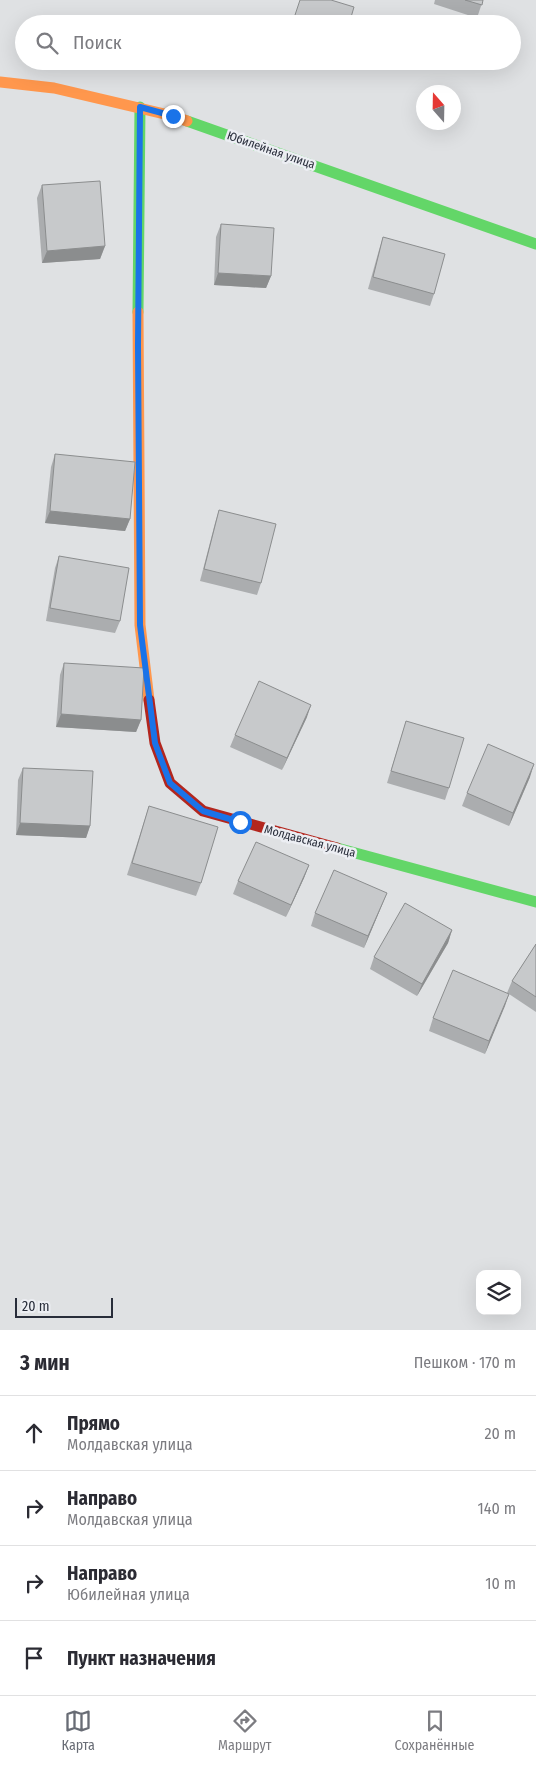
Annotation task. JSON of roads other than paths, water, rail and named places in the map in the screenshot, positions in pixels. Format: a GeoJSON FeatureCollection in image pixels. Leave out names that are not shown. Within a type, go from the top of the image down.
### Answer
{"type":"FeatureCollection","features":[{"type":"Feature","properties":{"kind":"street","name":"Юбилейная улица"},"geometry":{"type":"LineString","coordinates":[[0,82],[54,88],[173,116],[536,244]]}},
{"type":"Feature","properties":{"kind":"street","name":"Молдавская улица"},"geometry":{"type":"LineString","coordinates":[[140,107],[138,346],[140,625],[155,743],[170,783],[203,811],[536,902]]}}]}
